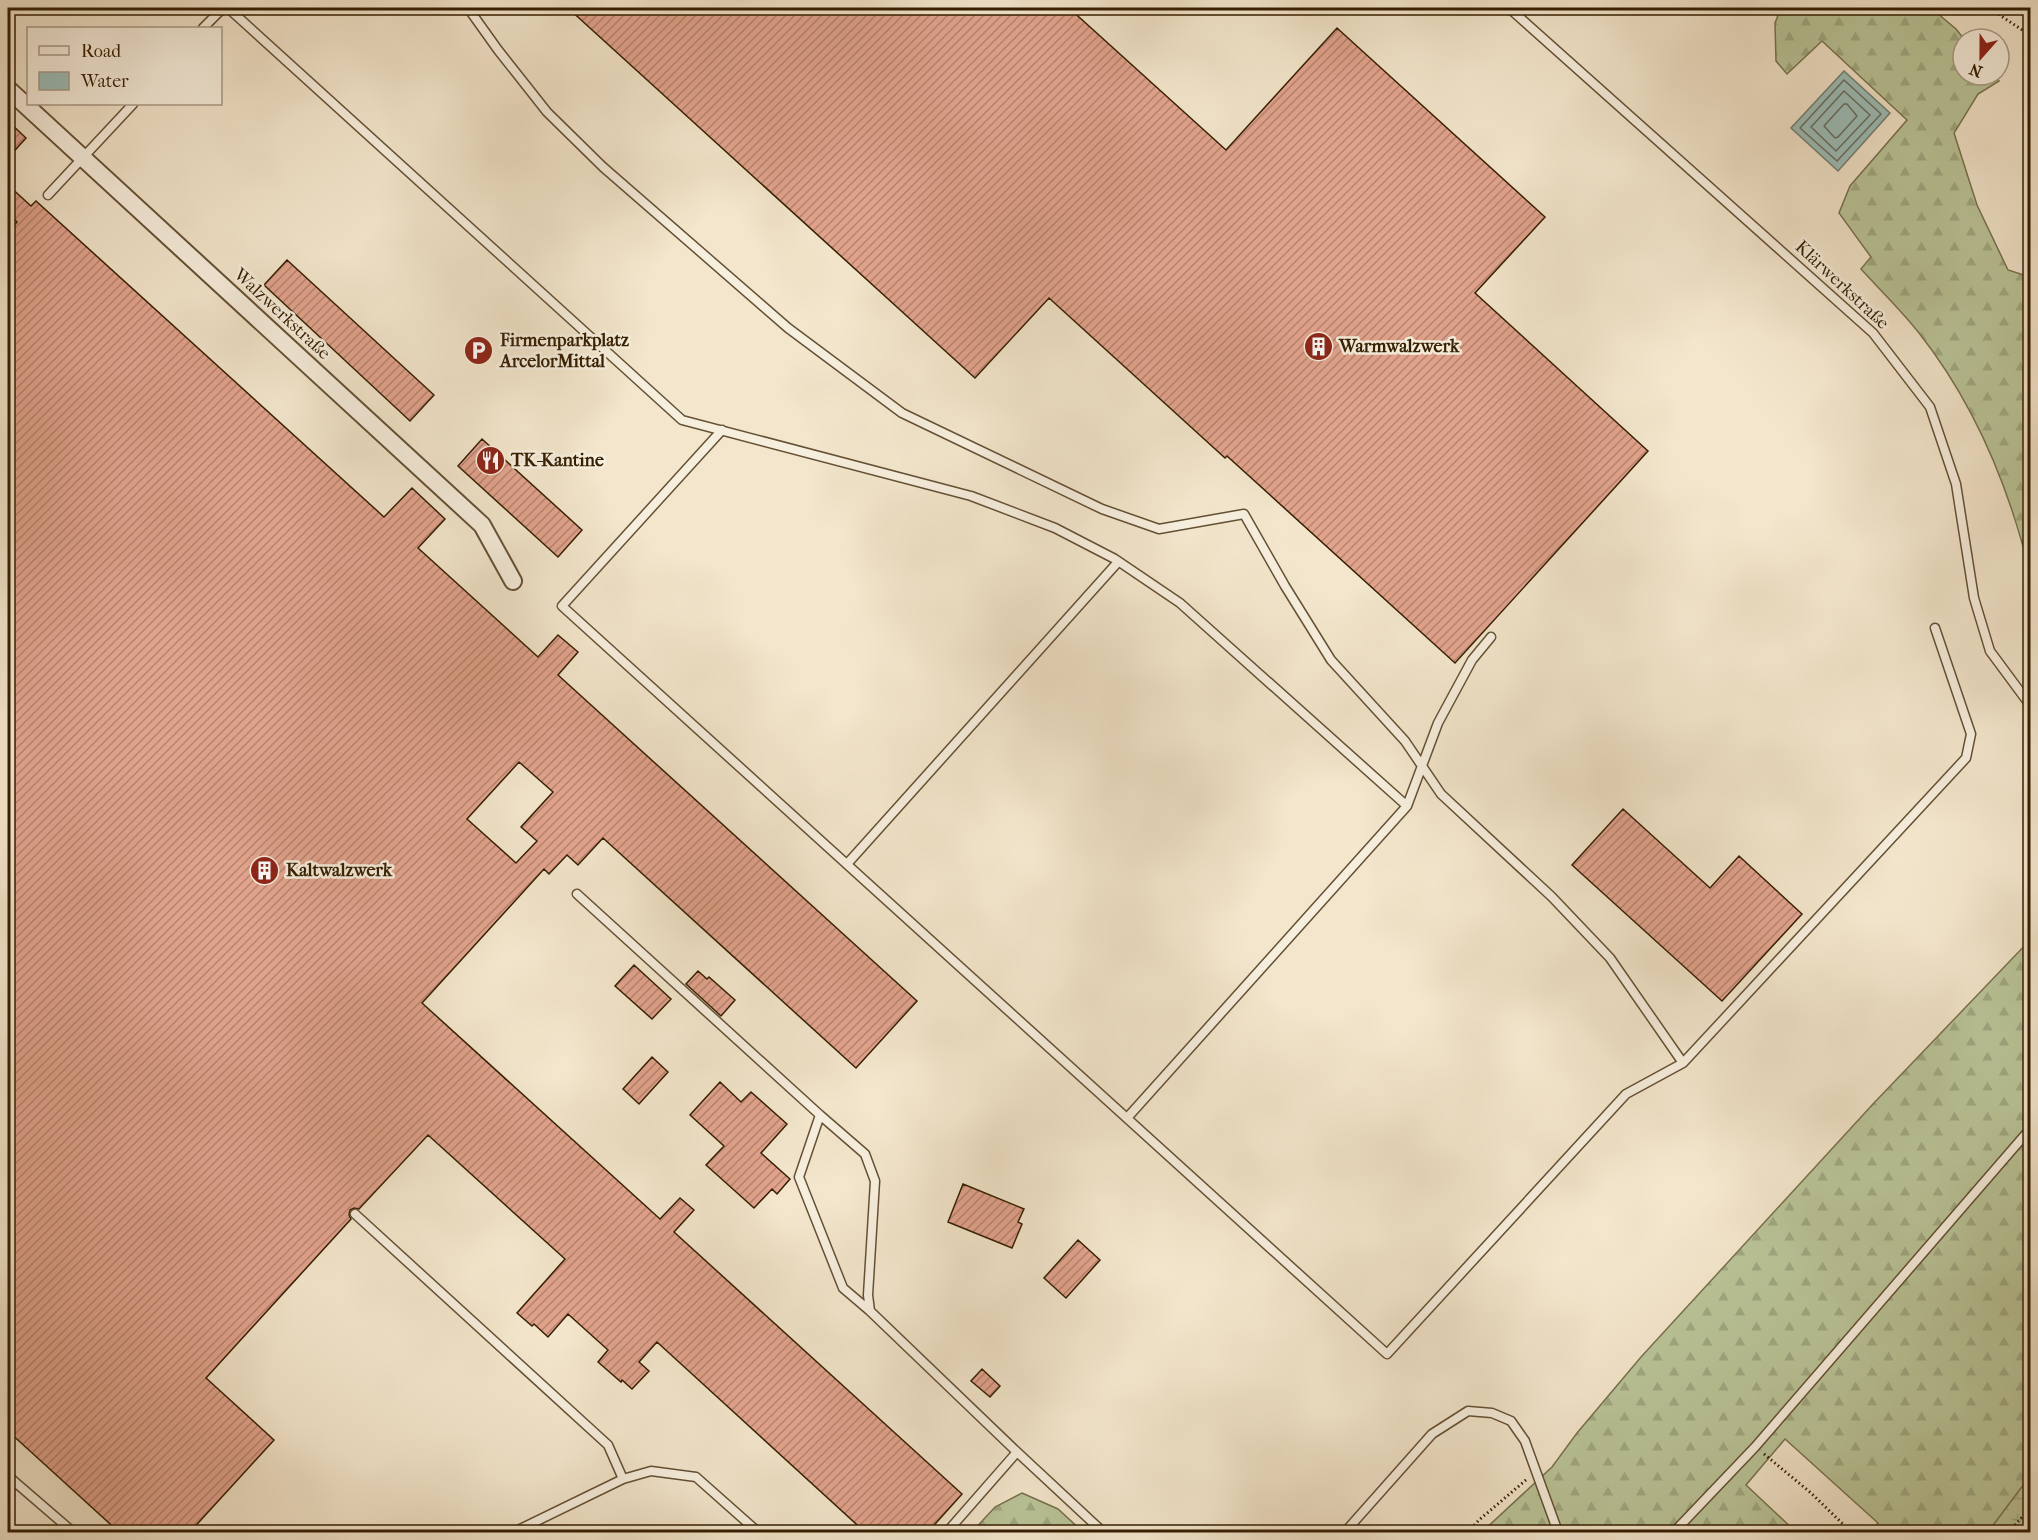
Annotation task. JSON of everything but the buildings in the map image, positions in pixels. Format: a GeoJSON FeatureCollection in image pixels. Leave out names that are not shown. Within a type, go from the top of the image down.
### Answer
{"type":"FeatureCollection","features":[{"type":"Feature","properties":{"kind":"street","name":"Walzwerkstraße"},"geometry":{"type":"LineString","coordinates":[[8,89],[482,525],[513,581]]}},
{"type":"Feature","properties":{"kind":"lane"},"geometry":{"type":"LineString","coordinates":[[204,27],[223,8]]}},
{"type":"Feature","properties":{"kind":"lane"},"geometry":{"type":"LineString","coordinates":[[228,8],[682,420],[972,496],[1055,528],[1118,562],[1180,603],[1407,806]]}},
{"type":"Feature","properties":{"kind":"lane"},"geometry":{"type":"LineString","coordinates":[[468,8],[498,50],[548,112],[603,167],[789,328],[903,413],[1102,509],[1159,529],[1244,514],[1331,660],[1405,741],[1441,794],[1552,897],[1610,957],[1683,1063]]}},
{"type":"Feature","properties":{"kind":"lane","name":"Klärwerkstraße"},"geometry":{"type":"LineString","coordinates":[[1509,8],[1873,333],[1930,407],[1956,484],[1974,598],[1990,651],[2031,705]]}},
{"type":"Feature","properties":{"kind":"lane"},"geometry":{"type":"LineString","coordinates":[[48,195],[132,105]]}},
{"type":"Feature","properties":{"kind":"lane"},"geometry":{"type":"LineString","coordinates":[[722,430],[561,606],[1387,1354],[1626,1094],[1683,1063],[1966,758],[1971,734],[1935,628]]}},
{"type":"Feature","properties":{"kind":"lane"},"geometry":{"type":"LineString","coordinates":[[847,864],[1118,562]]}},
{"type":"Feature","properties":{"kind":"lane"},"geometry":{"type":"LineString","coordinates":[[1127,1118],[1407,806],[1438,723],[1472,660],[1491,637]]}},
{"type":"Feature","properties":{"kind":"lane"},"geometry":{"type":"LineString","coordinates":[[577,894],[864,1154],[875,1181],[868,1295],[870,1311]]}},
{"type":"Feature","properties":{"kind":"lane"},"geometry":{"type":"LineString","coordinates":[[820,1115],[799,1178],[843,1288],[1103,1533]]}},
{"type":"Feature","properties":{"kind":"lane"},"geometry":{"type":"LineString","coordinates":[[1674,1533],[1755,1447],[2031,1129]]}},
{"type":"Feature","properties":{"kind":"lane"},"geometry":{"type":"LineString","coordinates":[[355,1214],[608,1445],[623,1479]]}},
{"type":"Feature","properties":{"kind":"lane"},"geometry":{"type":"LineString","coordinates":[[1345,1533],[1432,1434],[1468,1411],[1492,1413],[1511,1421],[1525,1441],[1558,1533]]}},
{"type":"Feature","properties":{"kind":"lane"},"geometry":{"type":"LineString","coordinates":[[947,1533],[1017,1452]]}},
{"type":"Feature","properties":{"kind":"lane"},"geometry":{"type":"LineString","coordinates":[[514,1533],[623,1479],[651,1471],[696,1477],[758,1533]]}},
{"type":"Feature","properties":{"kind":"lane"},"geometry":{"type":"LineString","coordinates":[[8,1476],[73,1533]]}},
{"type":"Feature","properties":{"kind":"path"},"geometry":{"type":"LineString","coordinates":[[1992,8],[2031,35]]}},
{"type":"Feature","properties":{"kind":"path"},"geometry":{"type":"LineString","coordinates":[[1755,1447],[1811,1492],[1847,1528]]}},
{"type":"Feature","properties":{"kind":"path"},"geometry":{"type":"LineString","coordinates":[[1468,1533],[1479,1520],[1536,1472]]}},
{"type":"Feature","properties":{"kind":"path"},"geometry":{"type":"LineString","coordinates":[[2009,1533],[2031,1508]]}},
{"type":"Feature","properties":{"kind":"green space"},"geometry":{"type":"Polygon","coordinates":[[[1781,8],[1931,8],[1954,27],[1951,27],[1951,87],[1989,87],[1978,94],[1954,133],[1977,205],[2008,270],[2030,277],[2030,573],[2012,509],[1988,447],[1973,417],[1939,360],[1919,333],[1861,269],[1871,257],[1839,213],[1850,186],[1907,120],[1822,41],[1787,74],[1776,61],[1775,23],[1781,8]]]}},
{"type":"Feature","properties":{"kind":"green space"},"geometry":{"type":"Polygon","coordinates":[[[2030,940],[2030,1491],[2000,1532],[1871,1532],[1878,1523],[1785,1439],[1746,1485],[1796,1532],[1482,1532],[1552,1467],[1577,1433],[1641,1357],[1873,1104],[2030,940]]]}},
{"type":"Feature","properties":{"kind":"green space"},"geometry":{"type":"Polygon","coordinates":[[[2030,1476],[2030,1532],[1988,1532],[2030,1476]]]}},
{"type":"Feature","properties":{"kind":"green space"},"geometry":{"type":"Polygon","coordinates":[[[1022,1493],[1058,1509],[1083,1532],[972,1532],[995,1507],[1022,1493]]]}},
{"type":"Feature","properties":{"kind":"water"},"geometry":{"type":"Polygon","coordinates":[[[1844,71],[1890,113],[1838,171],[1791,128],[1844,71]]]}},
{"type":"Feature","properties":{"kind":"place","name":"Warmwalzwerk"},"geometry":{"type":"Point","coordinates":[1318,346]}},
{"type":"Feature","properties":{"kind":"place","name":"Firmenparkplatz ArcelorMittal"},"geometry":{"type":"Point","coordinates":[479,350]}},
{"type":"Feature","properties":{"kind":"place","name":"TK-Kantine"},"geometry":{"type":"Point","coordinates":[490,460]}},
{"type":"Feature","properties":{"kind":"place","name":"Kaltwalzwerk"},"geometry":{"type":"Point","coordinates":[265,870]}}]}
